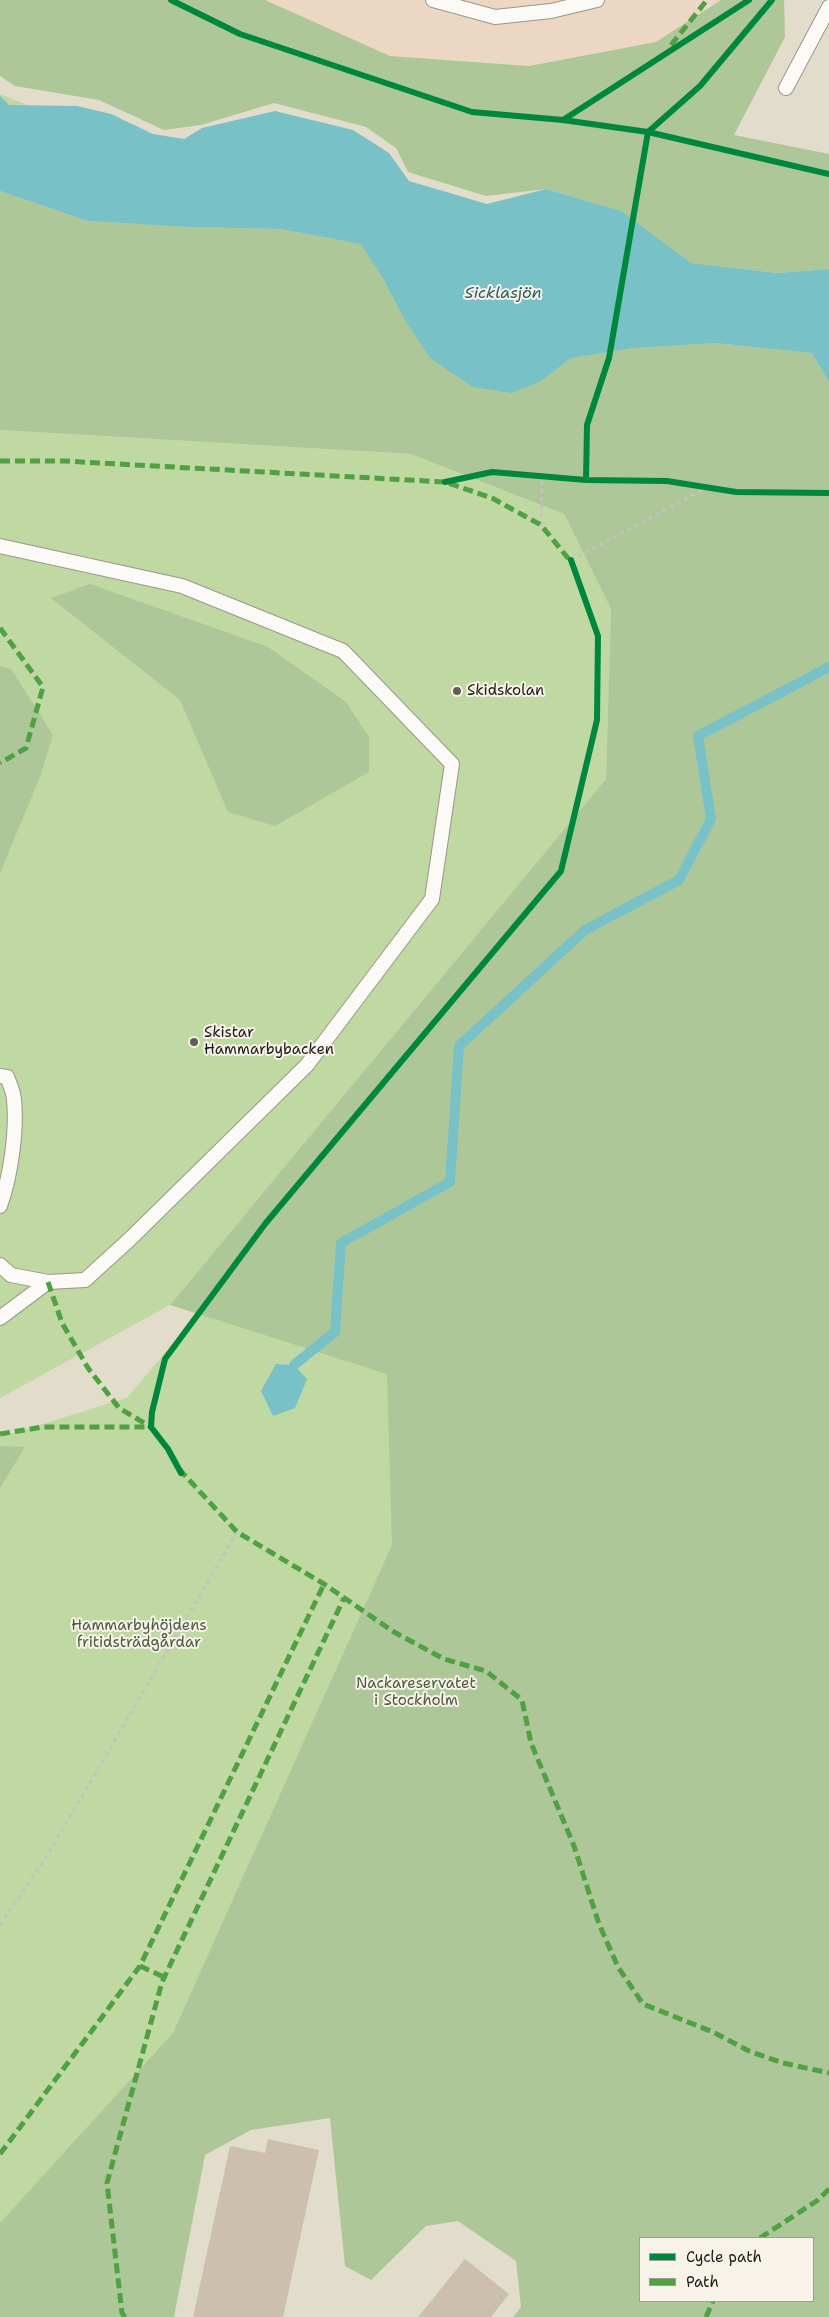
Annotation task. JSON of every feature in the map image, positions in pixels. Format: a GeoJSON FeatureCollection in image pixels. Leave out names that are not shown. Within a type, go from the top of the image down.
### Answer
{"type":"FeatureCollection","features":[{"type":"Feature","properties":{"kind":"lane"},"geometry":{"type":"LineString","coordinates":[[433,0],[495,17],[551,11],[597,0]]}},
{"type":"Feature","properties":{"kind":"lane"},"geometry":{"type":"LineString","coordinates":[[786,88],[829,8]]}},
{"type":"Feature","properties":{"kind":"lane"},"geometry":{"type":"LineString","coordinates":[[0,546],[182,586],[343,651],[452,764],[432,899],[307,1065],[130,1239],[85,1280],[48,1282],[11,1275],[0,1265]]}},
{"type":"Feature","properties":{"kind":"lane"},"geometry":{"type":"LineString","coordinates":[[0,1076],[7,1076],[14,1097],[14,1120],[8,1183],[0,1206]]}},
{"type":"Feature","properties":{"kind":"lane"},"geometry":{"type":"LineString","coordinates":[[0,1318],[48,1282]]}},
{"type":"Feature","properties":{"kind":"path"},"geometry":{"type":"LineString","coordinates":[[534,476],[551,477]]}},
{"type":"Feature","properties":{"kind":"path"},"geometry":{"type":"LineString","coordinates":[[541,525],[542,476]]}},
{"type":"Feature","properties":{"kind":"path"},"geometry":{"type":"LineString","coordinates":[[571,560],[708,487]]}},
{"type":"Feature","properties":{"kind":"path"},"geometry":{"type":"LineString","coordinates":[[0,1925],[46,1856],[237,1532]]}},
{"type":"Feature","properties":{"kind":"shaded area"},"geometry":{"type":"Polygon","coordinates":[[[265,0],[721,0],[656,42],[529,66],[390,56],[265,0]]]}},
{"type":"Feature","properties":{"kind":"green space"},"geometry":{"type":"Polygon","coordinates":[[[0,0],[265,0],[390,56],[529,66],[656,42],[721,0],[784,0],[785,37],[734,135],[829,154],[829,269],[777,273],[691,263],[620,211],[546,189],[486,196],[408,172],[396,148],[366,127],[274,103],[201,125],[164,130],[99,100],[15,86],[0,76],[0,0]]]}},
{"type":"Feature","properties":{"kind":"green space","name":"Nackareservatet i Stockholm"},"geometry":{"type":"Polygon","coordinates":[[[0,94],[51,115],[829,288],[829,2317],[544,2317],[463,2106],[210,2128],[0,2317],[0,1437],[127,1398],[465,995],[613,792],[642,599],[584,492],[497,454],[0,421],[0,94]]]}},
{"type":"Feature","properties":{"kind":"green space","name":"Nackareservatet i Stockholm"},"geometry":{"type":"Polygon","coordinates":[[[0,191],[88,221],[187,227],[280,229],[362,244],[384,280],[541,381],[571,358],[634,348],[715,343],[812,353],[829,382],[829,2317],[513,2317],[521,2307],[516,2261],[458,2221],[426,2226],[371,2280],[345,2266],[330,2118],[251,2130],[205,2155],[174,2317],[0,2317],[0,2223],[173,2033],[392,1545],[387,1374],[170,1305],[606,779],[611,609],[564,514],[411,454],[0,430],[0,191]]]}},
{"type":"Feature","properties":{"kind":"green space","name":"Skistar Hammarbybacken"},"geometry":{"type":"Polygon","coordinates":[[[0,430],[411,454],[564,514],[611,609],[606,779],[170,1305],[0,1398],[0,430]]]}},
{"type":"Feature","properties":{"kind":"green space"},"geometry":{"type":"Polygon","coordinates":[[[90,584],[268,647],[346,702],[369,737],[369,772],[275,826],[228,812],[180,700],[51,598],[90,584]]]}},
{"type":"Feature","properties":{"kind":"green space"},"geometry":{"type":"Polygon","coordinates":[[[0,666],[11,669],[53,735],[40,777],[0,873],[0,666]]]}},
{"type":"Feature","properties":{"kind":"green space"},"geometry":{"type":"Polygon","coordinates":[[[0,1446],[25,1447],[0,1488],[0,1446]]]}},
{"type":"Feature","properties":{"kind":"water","name":"Sicklasjön"},"geometry":{"type":"Polygon","coordinates":[[[0,96],[9,105],[77,106],[111,114],[153,134],[184,139],[202,128],[275,111],[353,130],[389,153],[409,181],[487,204],[546,189],[621,211],[691,263],[777,273],[829,269],[829,382],[812,353],[715,343],[634,348],[571,358],[541,381],[511,393],[473,387],[430,358],[406,322],[384,280],[361,244],[280,229],[187,227],[88,221],[0,191],[0,96]]]}},
{"type":"Feature","properties":{"kind":"water"},"geometry":{"type":"Polygon","coordinates":[[[276,1364],[294,1365],[307,1379],[295,1408],[273,1416],[261,1391],[276,1364]]]}},
{"type":"Feature","properties":{"kind":"building"},"geometry":{"type":"Polygon","coordinates":[[[268,2139],[319,2150],[283,2317],[193,2317],[230,2146],[265,2153],[268,2139]]]}},
{"type":"Feature","properties":{"kind":"building"},"geometry":{"type":"Polygon","coordinates":[[[465,2259],[509,2294],[491,2317],[418,2317],[465,2259]]]}},
{"type":"Feature","properties":{"kind":"waterway"},"geometry":{"type":"LineString","coordinates":[[294,1365],[335,1332],[341,1243],[450,1182],[459,1046],[585,930],[679,880],[711,819],[698,736],[829,667]]}},
{"type":"Feature","properties":{"kind":"marked path"},"geometry":{"type":"LineString","coordinates":[[671,45],[707,0]]}},
{"type":"Feature","properties":{"kind":"marked path"},"geometry":{"type":"LineString","coordinates":[[0,461],[64,461],[445,482],[492,498],[541,525],[572,563]]}},
{"type":"Feature","properties":{"kind":"marked path"},"geometry":{"type":"LineString","coordinates":[[0,628],[43,687],[26,748],[0,763]]}},
{"type":"Feature","properties":{"kind":"marked path"},"geometry":{"type":"LineString","coordinates":[[48,1282],[62,1323],[88,1368],[119,1408],[151,1427]]}},
{"type":"Feature","properties":{"kind":"marked path"},"geometry":{"type":"LineString","coordinates":[[0,1434],[43,1427],[149,1427]]}},
{"type":"Feature","properties":{"kind":"marked path"},"geometry":{"type":"LineString","coordinates":[[179,1469],[237,1532],[324,1584],[394,1632],[444,1659],[486,1671],[522,1700],[531,1743],[574,1846],[599,1924],[618,1967],[643,2004],[713,2032],[749,2051],[783,2063],[829,2073]]}},
{"type":"Feature","properties":{"kind":"marked path"},"geometry":{"type":"LineString","coordinates":[[0,2154],[140,1966],[324,1584]]}},
{"type":"Feature","properties":{"kind":"marked path"},"geometry":{"type":"LineString","coordinates":[[125,2317],[122,2313],[107,2183],[162,1982],[344,1598]]}},
{"type":"Feature","properties":{"kind":"marked path"},"geometry":{"type":"LineString","coordinates":[[140,1966],[164,1977]]}},
{"type":"Feature","properties":{"kind":"marked path"},"geometry":{"type":"LineString","coordinates":[[762,2237],[818,2200],[829,2189]]}},
{"type":"Feature","properties":{"kind":"marked path"},"geometry":{"type":"LineString","coordinates":[[706,2317],[713,2302]]}},
{"type":"Feature","properties":{"kind":"cycle path"},"geometry":{"type":"LineString","coordinates":[[171,0],[240,34],[472,112],[563,120],[648,132],[829,174]]}},
{"type":"Feature","properties":{"kind":"cycle path"},"geometry":{"type":"LineString","coordinates":[[563,120],[749,0]]}},
{"type":"Feature","properties":{"kind":"cycle path"},"geometry":{"type":"LineString","coordinates":[[586,480],[587,425],[609,358],[648,132],[700,86],[772,0]]}},
{"type":"Feature","properties":{"kind":"cycle path"},"geometry":{"type":"LineString","coordinates":[[445,482],[492,472],[586,480],[667,481],[736,492],[829,493]]}},
{"type":"Feature","properties":{"kind":"cycle path"},"geometry":{"type":"LineString","coordinates":[[181,1473],[168,1449],[151,1427],[152,1412],[165,1359],[265,1224],[561,871],[597,720],[598,636],[571,560]]}},
{"type":"Feature","properties":{"kind":"place","name":"Skidskolan"},"geometry":{"type":"Point","coordinates":[457,691]}},
{"type":"Feature","properties":{"kind":"place","name":"Skistar Hammarbybacken"},"geometry":{"type":"Point","coordinates":[194,1042]}},
{"type":"Feature","properties":{"kind":"park label","name":"Hammarbyhöjdens fritidsträdgårdar"},"geometry":{"type":"Point","coordinates":[139,1634]}}]}
